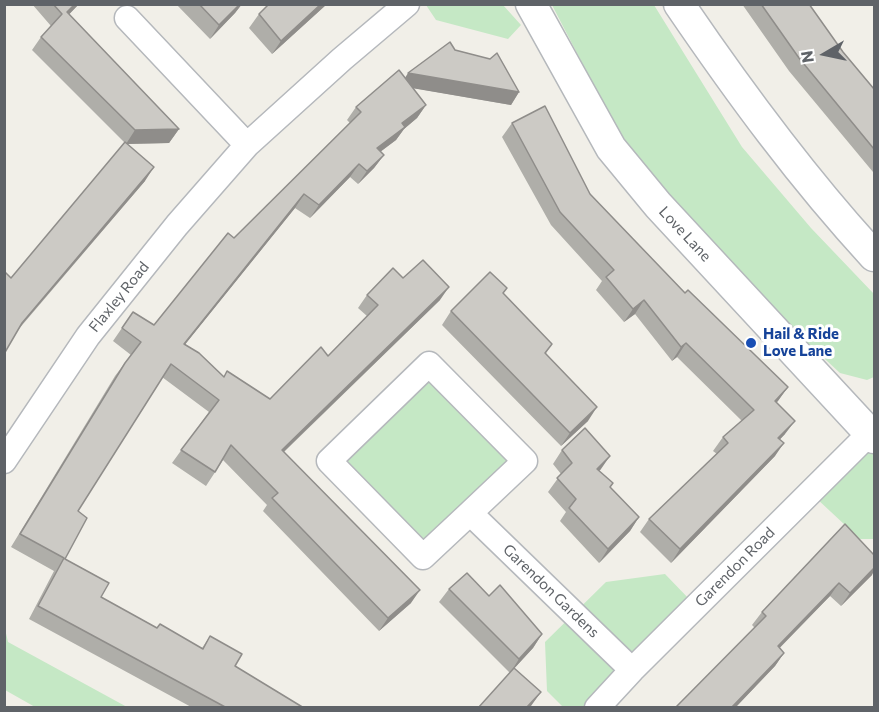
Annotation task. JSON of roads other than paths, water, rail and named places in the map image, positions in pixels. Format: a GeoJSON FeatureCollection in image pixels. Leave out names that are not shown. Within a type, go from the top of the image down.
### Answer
{"type":"FeatureCollection","features":[{"type":"Feature","properties":{"kind":"street","name":"Flaxley Road"},"geometry":{"type":"LineString","coordinates":[[4,461],[88,336],[177,225],[248,145],[342,59],[407,4]]}},
{"type":"Feature","properties":{"kind":"street","name":"Love Lane"},"geometry":{"type":"LineString","coordinates":[[531,4],[611,148],[658,205],[873,434]]}},
{"type":"Feature","properties":{"kind":"street"},"geometry":{"type":"LineString","coordinates":[[679,4],[757,116],[837,215],[874,256]]}},
{"type":"Feature","properties":{"kind":"street"},"geometry":{"type":"LineString","coordinates":[[127,18],[248,145]]}},
{"type":"Feature","properties":{"kind":"street"},"geometry":{"type":"LineString","coordinates":[[429,363],[525,461],[470,513],[423,557],[329,461],[429,363]]}},
{"type":"Feature","properties":{"kind":"street","name":"Garendon Road"},"geometry":{"type":"LineString","coordinates":[[597,708],[632,669],[873,434]]}},
{"type":"Feature","properties":{"kind":"street","name":"Garendon Gardens"},"geometry":{"type":"LineString","coordinates":[[470,513],[632,669]]}},
{"type":"Feature","properties":{"kind":"place","name":"Hail & Ride Love Lane"},"geometry":{"type":"Point","coordinates":[751,343]}}]}
